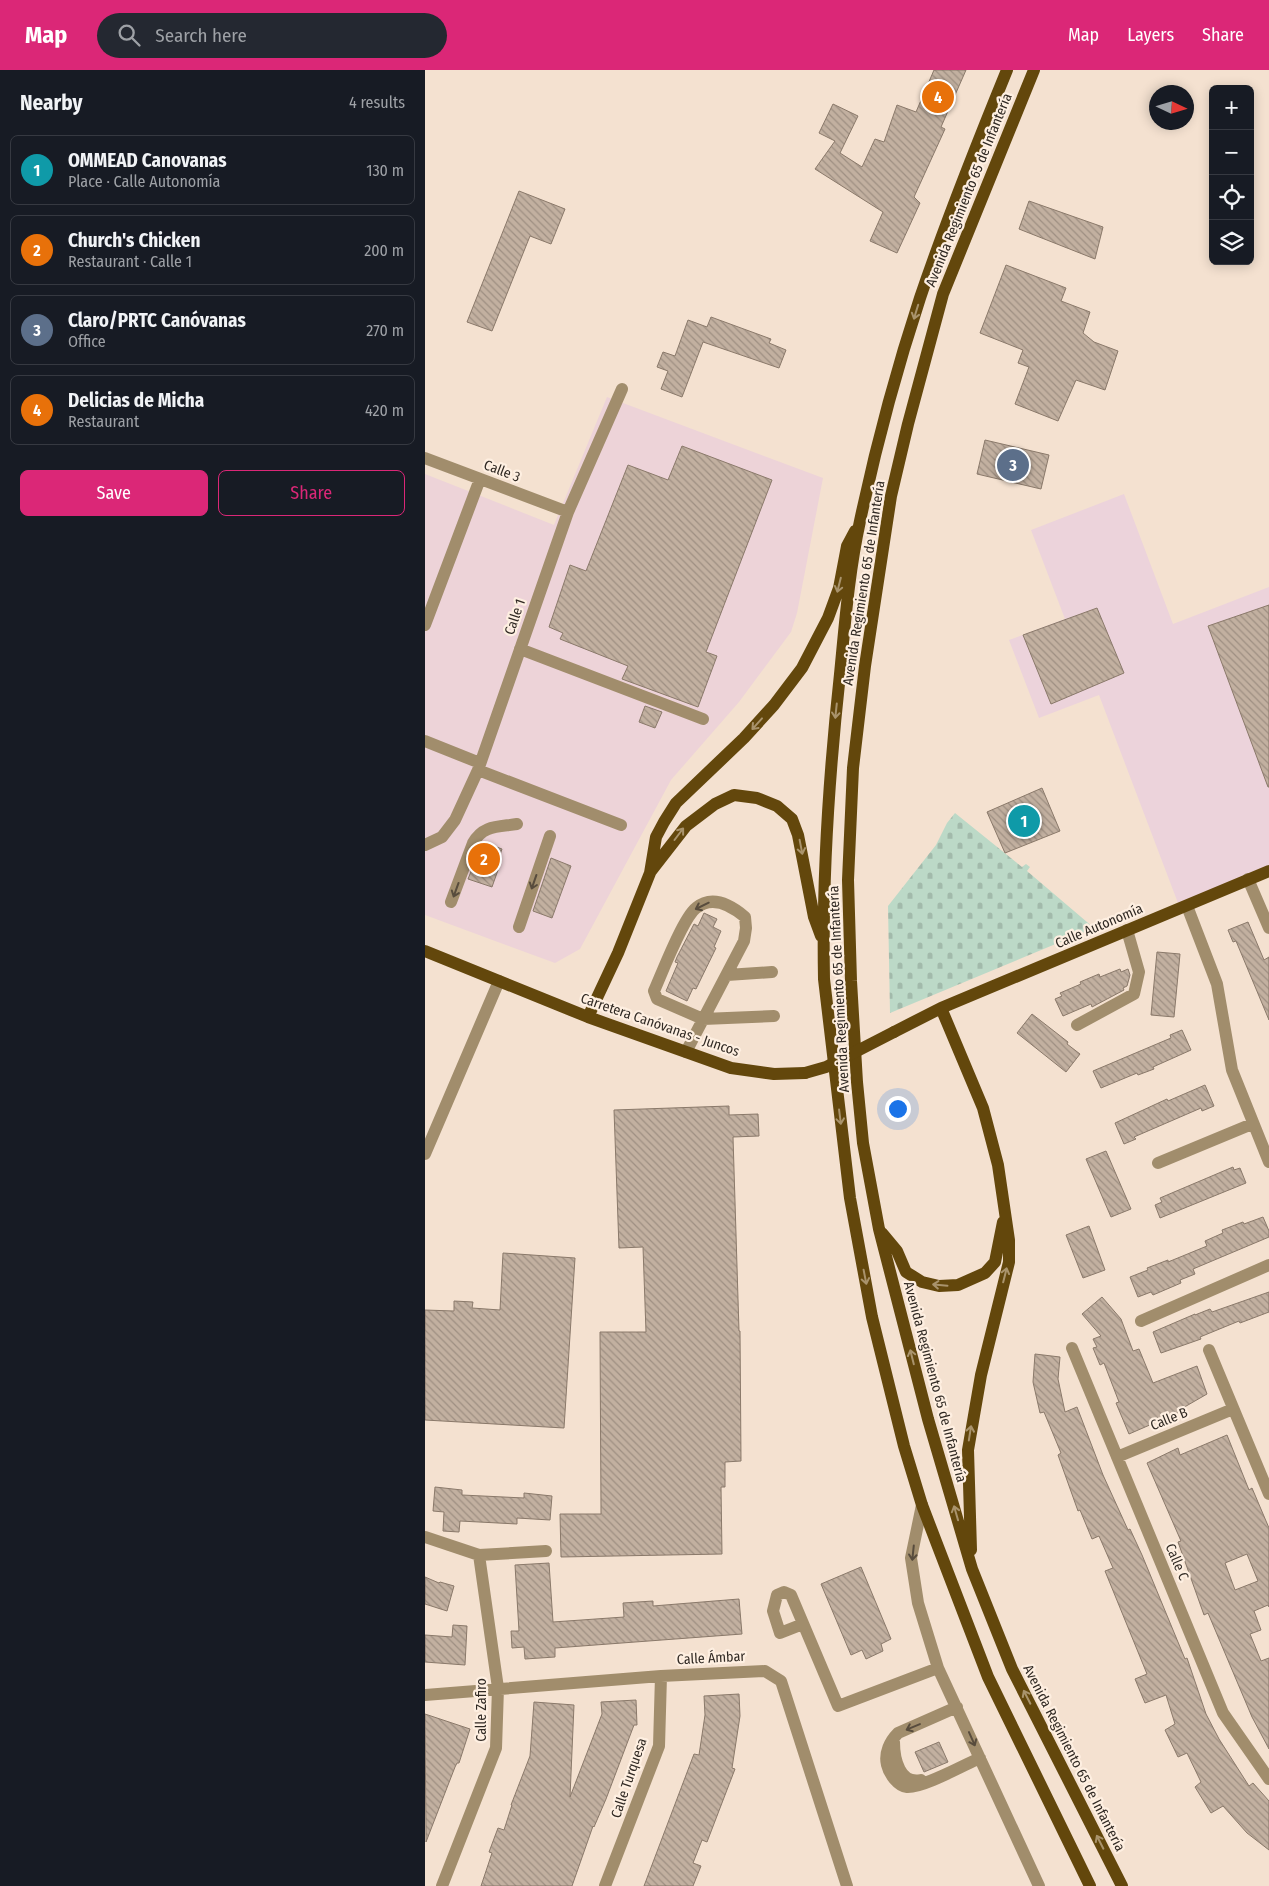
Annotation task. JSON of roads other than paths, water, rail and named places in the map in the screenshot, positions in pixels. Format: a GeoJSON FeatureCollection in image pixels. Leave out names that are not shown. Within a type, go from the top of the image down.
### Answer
{"type":"FeatureCollection","features":[{"type":"Feature","properties":{"kind":"main road","name":"Avenida Regimiento 65 de Infantería"},"geometry":{"type":"LineString","coordinates":[[1007,70],[940,240],[920,299],[896,376],[859,523],[846,614],[832,747],[826,839],[823,943],[824,979],[850,1198],[873,1317],[904,1446],[922,1505],[987,1677],[1090,1886]]}},
{"type":"Feature","properties":{"kind":"main road","name":"Avenida Regimiento 65 de Infantería"},"geometry":{"type":"LineString","coordinates":[[1033,70],[943,294],[891,496],[865,666],[853,768],[848,880],[851,981],[863,1143],[879,1229],[928,1418],[972,1569],[1012,1668],[1122,1886]]}},
{"type":"Feature","properties":{"kind":"main road"},"geometry":{"type":"LineString","coordinates":[[588,1017],[618,953],[650,873],[656,837],[676,803],[744,738],[774,705],[802,668],[827,618],[839,588],[847,546],[859,523]]}},
{"type":"Feature","properties":{"kind":"main road"},"geometry":{"type":"LineString","coordinates":[[650,873],[686,826],[715,804],[734,795],[757,798],[777,806],[792,819],[799,836],[814,917],[823,943]]}},
{"type":"Feature","properties":{"kind":"main road","name":"Calle Autonomía"},"geometry":{"type":"LineString","coordinates":[[941,1008],[1269,871]]}},
{"type":"Feature","properties":{"kind":"main road","name":"Carretera Canóvanas - Juncos"},"geometry":{"type":"LineString","coordinates":[[425,951],[588,1017],[731,1068],[773,1074],[805,1074],[826,1067],[941,1008]]}},
{"type":"Feature","properties":{"kind":"main road"},"geometry":{"type":"LineString","coordinates":[[941,1008],[983,1108],[998,1165],[1009,1240],[1009,1262],[981,1375],[968,1450],[972,1569]]}},
{"type":"Feature","properties":{"kind":"main road"},"geometry":{"type":"LineString","coordinates":[[879,1229],[897,1251],[906,1272],[921,1282],[939,1286],[958,1285],[985,1273],[995,1262],[1005,1207]]}},
{"type":"Feature","properties":{"kind":"street","name":"Calle 1"},"geometry":{"type":"LineString","coordinates":[[425,845],[442,837],[455,820],[479,766],[567,512],[623,388]]}},
{"type":"Feature","properties":{"kind":"street","name":"Calle 3"},"geometry":{"type":"LineString","coordinates":[[425,458],[567,512]]}},
{"type":"Feature","properties":{"kind":"street"},"geometry":{"type":"LineString","coordinates":[[425,625],[481,479]]}},
{"type":"Feature","properties":{"kind":"street"},"geometry":{"type":"LineString","coordinates":[[520,649],[703,719]]}},
{"type":"Feature","properties":{"kind":"street"},"geometry":{"type":"LineString","coordinates":[[425,742],[621,825]]}},
{"type":"Feature","properties":{"kind":"street"},"geometry":{"type":"LineString","coordinates":[[451,902],[477,835],[483,830],[517,824]]}},
{"type":"Feature","properties":{"kind":"street"},"geometry":{"type":"LineString","coordinates":[[519,927],[550,836]]}},
{"type":"Feature","properties":{"kind":"street"},"geometry":{"type":"LineString","coordinates":[[1248,879],[1269,928]]}},
{"type":"Feature","properties":{"kind":"street"},"geometry":{"type":"LineString","coordinates":[[686,1052],[703,1019],[727,975],[744,941],[746,928],[745,917],[733,907],[717,901],[704,904],[695,908],[681,931],[654,991],[657,999],[703,1019],[774,1016]]}},
{"type":"Feature","properties":{"kind":"street"},"geometry":{"type":"LineString","coordinates":[[1187,906],[1217,984],[1232,1070],[1252,1124],[1269,1162]]}},
{"type":"Feature","properties":{"kind":"street"},"geometry":{"type":"LineString","coordinates":[[1077,1025],[1134,994],[1139,972],[1127,930]]}},
{"type":"Feature","properties":{"kind":"street"},"geometry":{"type":"LineString","coordinates":[[727,975],[772,972]]}},
{"type":"Feature","properties":{"kind":"street"},"geometry":{"type":"LineString","coordinates":[[425,1154],[499,981]]}},
{"type":"Feature","properties":{"kind":"street"},"geometry":{"type":"LineString","coordinates":[[1158,1163],[1252,1124]]}},
{"type":"Feature","properties":{"kind":"street"},"geometry":{"type":"LineString","coordinates":[[1141,1321],[1269,1265]]}},
{"type":"Feature","properties":{"kind":"street","name":"Calle C"},"geometry":{"type":"LineString","coordinates":[[1072,1348],[1223,1713],[1269,1779]]}},
{"type":"Feature","properties":{"kind":"street"},"geometry":{"type":"LineString","coordinates":[[1209,1350],[1269,1494]]}},
{"type":"Feature","properties":{"kind":"street","name":"Calle B"},"geometry":{"type":"LineString","coordinates":[[1117,1457],[1233,1409]]}},
{"type":"Feature","properties":{"kind":"street"},"geometry":{"type":"LineString","coordinates":[[922,1505],[911,1558],[918,1602],[938,1668],[1039,1886]]}},
{"type":"Feature","properties":{"kind":"street"},"geometry":{"type":"LineString","coordinates":[[425,1537],[479,1555],[546,1551]]}},
{"type":"Feature","properties":{"kind":"street","name":"Calle Zafiro"},"geometry":{"type":"LineString","coordinates":[[442,1886],[496,1748],[498,1688],[479,1555]]}},
{"type":"Feature","properties":{"kind":"street"},"geometry":{"type":"LineString","coordinates":[[803,1624],[838,1706],[938,1668]]}},
{"type":"Feature","properties":{"kind":"street","name":"Calle Ámbar"},"geometry":{"type":"LineString","coordinates":[[425,1695],[661,1676],[765,1671],[781,1681],[847,1886]]}},
{"type":"Feature","properties":{"kind":"street","name":"Calle Turquesa"},"geometry":{"type":"LineString","coordinates":[[605,1886],[659,1746],[661,1676]]}},
{"type":"Feature","properties":{"kind":"street"},"geometry":{"type":"LineString","coordinates":[[957,1707],[894,1737],[887,1750],[887,1766],[898,1784],[906,1787],[918,1786],[980,1758]]}},
{"type":"Feature","properties":{"kind":"place","name":"Delicias de Micha"},"geometry":{"type":"Point","coordinates":[938,97]}},
{"type":"Feature","properties":{"kind":"place","name":"Claro/PRTC Canóvanas"},"geometry":{"type":"Point","coordinates":[1013,465]}},
{"type":"Feature","properties":{"kind":"place","name":"OMMEAD Canovanas"},"geometry":{"type":"Point","coordinates":[1024,821]}},
{"type":"Feature","properties":{"kind":"place","name":"Church's Chicken"},"geometry":{"type":"Point","coordinates":[484,859]}}]}
